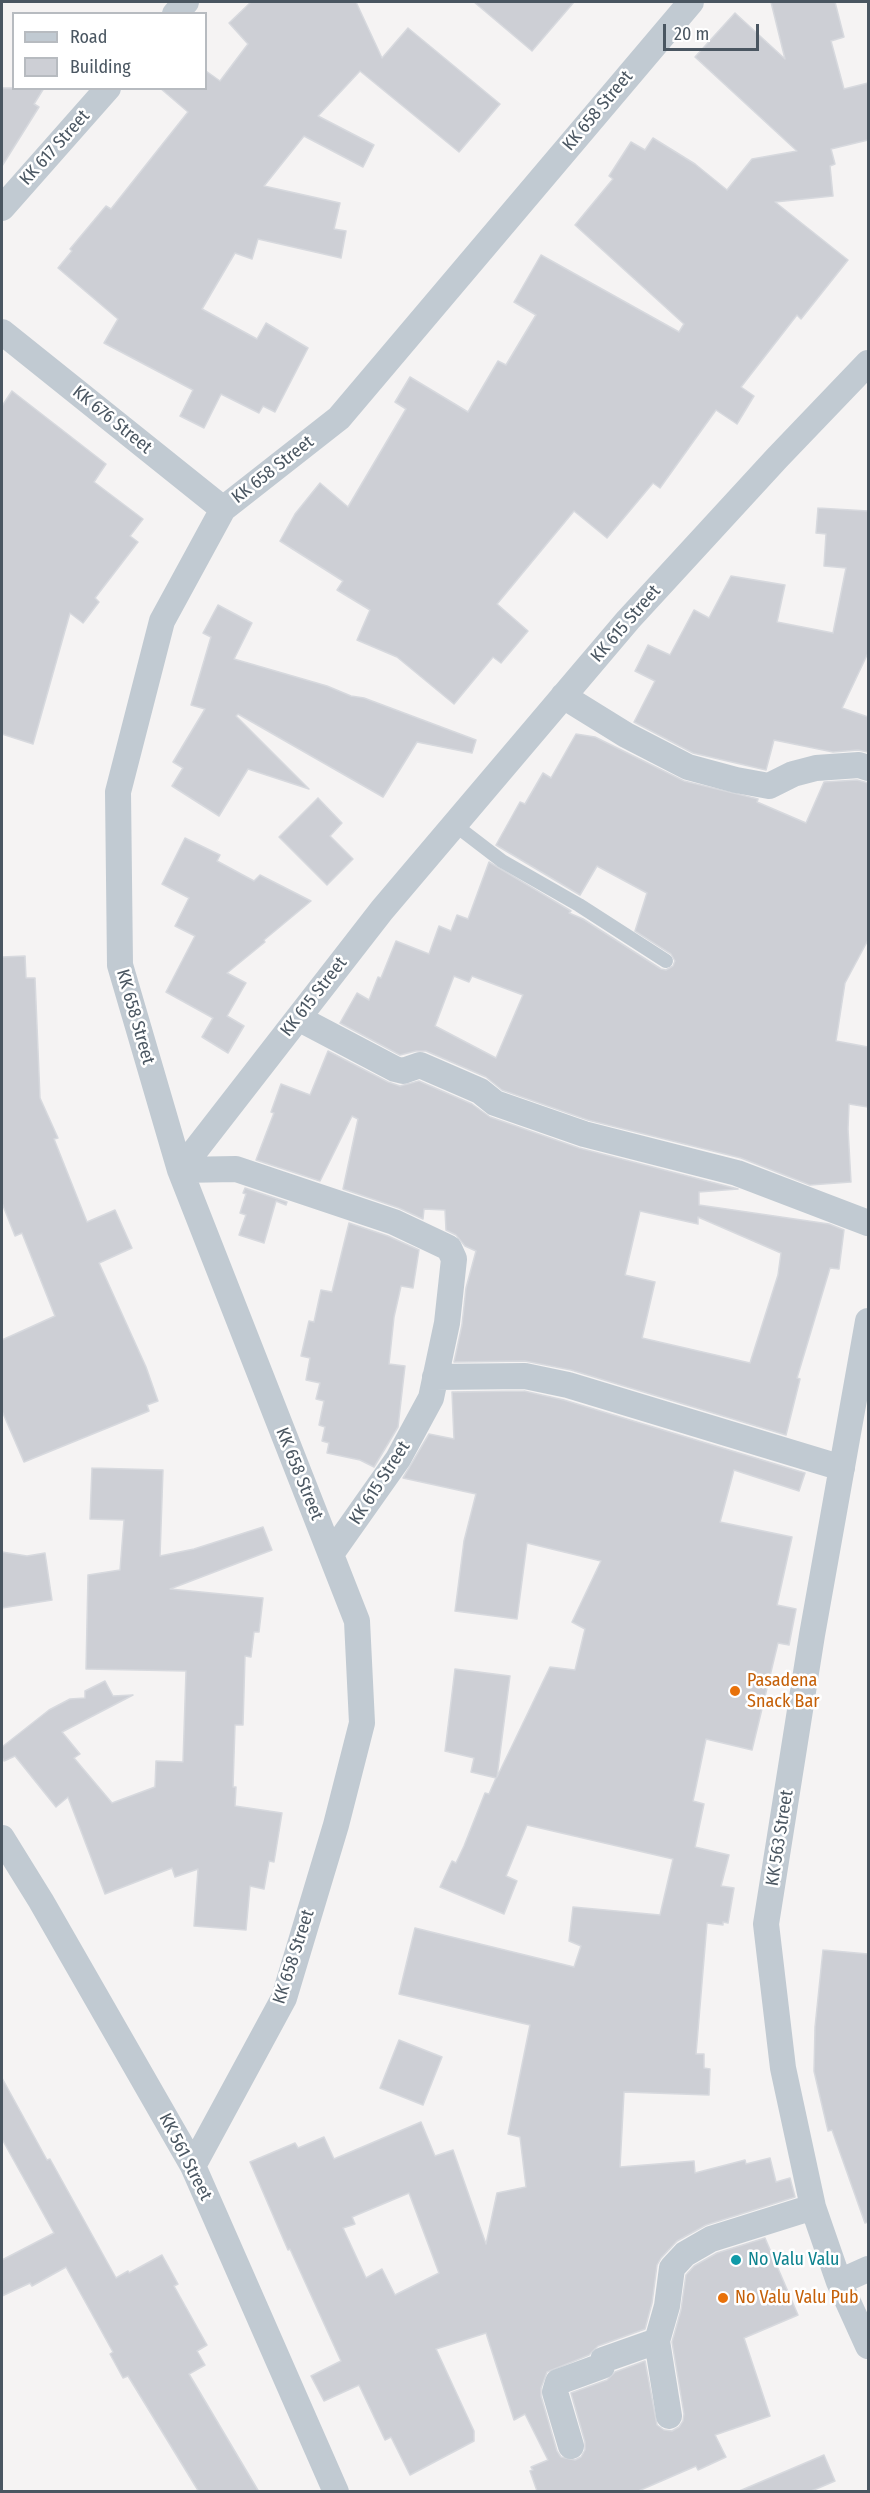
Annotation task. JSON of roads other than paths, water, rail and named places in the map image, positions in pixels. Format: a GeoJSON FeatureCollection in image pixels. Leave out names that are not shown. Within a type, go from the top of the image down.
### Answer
{"type":"FeatureCollection","features":[{"type":"Feature","properties":{"kind":"street","name":"KK 658 Street"},"geometry":{"type":"LineString","coordinates":[[193,2166],[284,1998],[336,1825],[362,1723],[357,1622],[180,1170],[120,965],[118,792],[162,621],[223,509],[339,418],[691,2]]}},
{"type":"Feature","properties":{"kind":"street","name":"KK 617 Street"},"geometry":{"type":"LineString","coordinates":[[2,208],[106,90]]}},
{"type":"Feature","properties":{"kind":"street","name":"KK 676 Street"},"geometry":{"type":"LineString","coordinates":[[2,332],[223,509]]}},
{"type":"Feature","properties":{"kind":"street","name":"KK 615 Street"},"geometry":{"type":"LineString","coordinates":[[180,1170],[382,910],[563,696],[659,586],[868,363]]}},
{"type":"Feature","properties":{"kind":"street"},"geometry":{"type":"LineString","coordinates":[[563,696],[626,735],[688,767],[736,780],[769,786],[793,774],[816,768],[859,765],[868,768]]}},
{"type":"Feature","properties":{"kind":"street"},"geometry":{"type":"LineString","coordinates":[[298,1018],[395,1068],[404,1071],[420,1065],[480,1091],[495,1103],[584,1134],[737,1173],[868,1223]]}},
{"type":"Feature","properties":{"kind":"street","name":"KK 615 Street"},"geometry":{"type":"LineString","coordinates":[[180,1170],[236,1169],[394,1222],[449,1248],[454,1259],[447,1323],[431,1398],[398,1459],[331,1554]]}},
{"type":"Feature","properties":{"kind":"street","name":"KK 563 Street"},"geometry":{"type":"LineString","coordinates":[[868,1321],[812,1635],[766,1924],[783,2068],[813,2207],[839,2282],[868,2346]]}},
{"type":"Feature","properties":{"kind":"street"},"geometry":{"type":"LineString","coordinates":[[435,1377],[525,1376],[568,1385],[842,1468]]}},
{"type":"Feature","properties":{"kind":"street","name":"KK 561 Street"},"geometry":{"type":"LineString","coordinates":[[2,1838],[41,1901],[193,2166],[336,2492]]}},
{"type":"Feature","properties":{"kind":"street"},"geometry":{"type":"LineString","coordinates":[[669,2416],[657,2341],[667,2306],[672,2268],[685,2254],[711,2239],[813,2207]]}},
{"type":"Feature","properties":{"kind":"street"},"geometry":{"type":"LineString","coordinates":[[839,2282],[868,2269]]}},
{"type":"Feature","properties":{"kind":"street"},"geometry":{"type":"LineString","coordinates":[[571,2446],[555,2392],[558,2382],[602,2366],[603,2360],[657,2341]]}},
{"type":"Feature","properties":{"kind":"lane"},"geometry":{"type":"LineString","coordinates":[[455,825],[502,861],[579,905],[666,961]]}},
{"type":"Feature","properties":{"kind":"place","name":"Pasadena Snack Bar"},"geometry":{"type":"Point","coordinates":[735,1691]}},
{"type":"Feature","properties":{"kind":"place","name":"No Valu Valu"},"geometry":{"type":"Point","coordinates":[736,2260]}},
{"type":"Feature","properties":{"kind":"place","name":"No Valu Valu Pub"},"geometry":{"type":"Point","coordinates":[723,2298]}}]}
